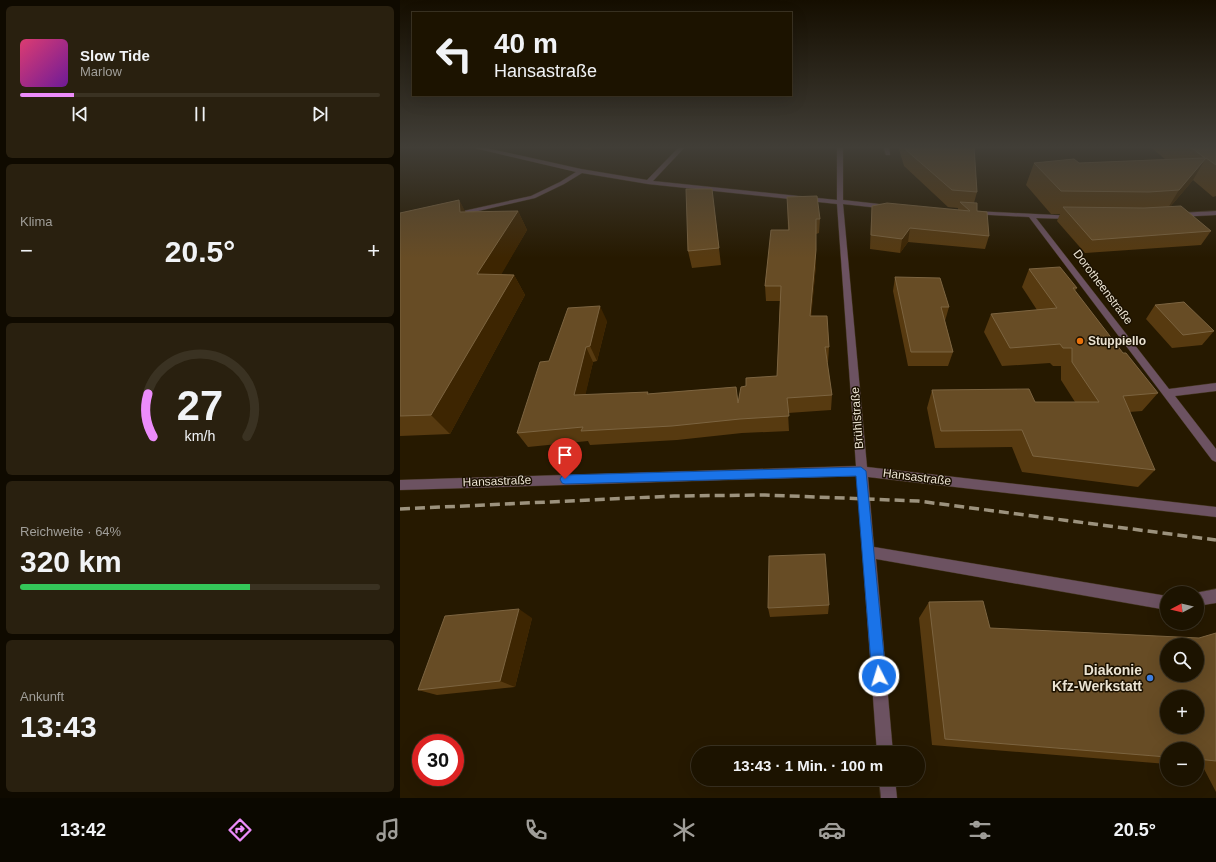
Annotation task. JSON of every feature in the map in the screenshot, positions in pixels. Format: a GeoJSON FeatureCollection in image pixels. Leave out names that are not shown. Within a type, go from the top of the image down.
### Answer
{"type":"FeatureCollection","features":[{"type":"Feature","properties":{"kind":"street"},"geometry":{"type":"LineString","coordinates":[[448,216],[533,196],[561,183]]}},
{"type":"Feature","properties":{"kind":"street"},"geometry":{"type":"LineString","coordinates":[[659,183],[899,208]]}},
{"type":"Feature","properties":{"kind":"street","name":"Brühlstraße"},"geometry":{"type":"LineString","coordinates":[[840,183],[840,203],[861,471],[884,746]]}},
{"type":"Feature","properties":{"kind":"street"},"geometry":{"type":"LineString","coordinates":[[969,213],[1032,217],[1080,217]]}},
{"type":"Feature","properties":{"kind":"street"},"geometry":{"type":"LineString","coordinates":[[1172,216],[1216,213]]}},
{"type":"Feature","properties":{"kind":"street","name":"Dorotheenstraße"},"geometry":{"type":"LineString","coordinates":[[1032,217],[1216,457]]}},
{"type":"Feature","properties":{"kind":"street"},"geometry":{"type":"LineString","coordinates":[[1167,393],[1216,387]]}},
{"type":"Feature","properties":{"kind":"street","name":"Hansastraße"},"geometry":{"type":"LineString","coordinates":[[400,485],[861,471],[1216,512]]}},
{"type":"Feature","properties":{"kind":"street"},"geometry":{"type":"LineString","coordinates":[[868,552],[1160,602]]}},
{"type":"Feature","properties":{"kind":"street"},"geometry":{"type":"LineString","coordinates":[[1204,598],[1216,596]]}},
{"type":"Feature","properties":{"kind":"street"},"geometry":{"type":"LineString","coordinates":[[888,786],[889,798]]}},
{"type":"Feature","properties":{"kind":"building"},"geometry":{"type":"Polygon","coordinates":[[[944,183],[976,183],[977,192],[952,190],[944,183]]]}},
{"type":"Feature","properties":{"kind":"building"},"geometry":{"type":"Polygon","coordinates":[[[1054,183],[1185,183],[1179,190],[1149,192],[1061,191],[1054,183]]]}},
{"type":"Feature","properties":{"kind":"building"},"geometry":{"type":"Polygon","coordinates":[[[686,189],[712,189],[719,248],[688,251],[686,189]]]}},
{"type":"Feature","properties":{"kind":"building"},"geometry":{"type":"Polygon","coordinates":[[[817,196],[820,219],[816,219],[816,250],[810,316],[827,316],[829,347],[825,347],[832,395],[787,398],[789,416],[672,426],[581,431],[583,427],[517,433],[540,362],[549,361],[568,308],[600,306],[590,346],[586,347],[574,395],[648,392],[647,394],[736,387],[738,403],[741,387],[746,386],[746,378],[777,376],[781,286],[765,286],[771,230],[789,230],[787,197],[817,196]]]}},
{"type":"Feature","properties":{"kind":"building"},"geometry":{"type":"Polygon","coordinates":[[[459,200],[460,212],[518,211],[477,274],[514,275],[431,415],[400,416],[400,213],[459,200]]]}},
{"type":"Feature","properties":{"kind":"building"},"geometry":{"type":"Polygon","coordinates":[[[960,202],[977,203],[977,211],[987,212],[989,236],[910,228],[902,239],[871,235],[872,206],[887,203],[970,211],[960,202]]]}},
{"type":"Feature","properties":{"kind":"building"},"geometry":{"type":"Polygon","coordinates":[[[1181,206],[1211,231],[1092,240],[1063,207],[1144,208],[1181,206]]]}},
{"type":"Feature","properties":{"kind":"building"},"geometry":{"type":"Polygon","coordinates":[[[1060,267],[1077,288],[1073,288],[1123,353],[1126,353],[1158,393],[1123,396],[1155,470],[1033,456],[1022,430],[941,431],[932,390],[1029,389],[1035,402],[1099,402],[1072,362],[1072,348],[1063,348],[1060,344],[1010,348],[991,314],[1057,308],[1029,269],[1060,267]]]}},
{"type":"Feature","properties":{"kind":"building"},"geometry":{"type":"Polygon","coordinates":[[[895,277],[940,278],[949,307],[941,307],[953,352],[911,352],[895,277]]]}},
{"type":"Feature","properties":{"kind":"building"},"geometry":{"type":"Polygon","coordinates":[[[1184,302],[1214,331],[1183,335],[1155,305],[1184,302]]]}},
{"type":"Feature","properties":{"kind":"building"},"geometry":{"type":"Polygon","coordinates":[[[825,554],[829,605],[768,608],[769,556],[825,554]]]}},
{"type":"Feature","properties":{"kind":"building"},"geometry":{"type":"Polygon","coordinates":[[[983,601],[990,628],[1199,638],[1216,633],[1216,761],[1204,760],[1204,742],[1160,742],[1160,756],[945,739],[929,602],[983,601]]]}},
{"type":"Feature","properties":{"kind":"building"},"geometry":{"type":"Polygon","coordinates":[[[519,609],[500,681],[418,690],[445,616],[519,609]]]}},
{"type":"Feature","properties":{"kind":"railway"},"geometry":{"type":"LineString","coordinates":[[400,509],[674,496],[765,495],[918,501],[1216,540]]}},
{"type":"Feature","properties":{"kind":"place","name":"Stuppiello"},"geometry":{"type":"Point","coordinates":[1080,341]}},
{"type":"Feature","properties":{"kind":"place","name":"Diakonie Kfz-Werkstatt"},"geometry":{"type":"Point","coordinates":[1150,678]}},
{"type":"Feature","properties":{"kind":"route"},"geometry":{"type":"LineString","coordinates":[[565,479],[861,471],[879,676]]}}]}
